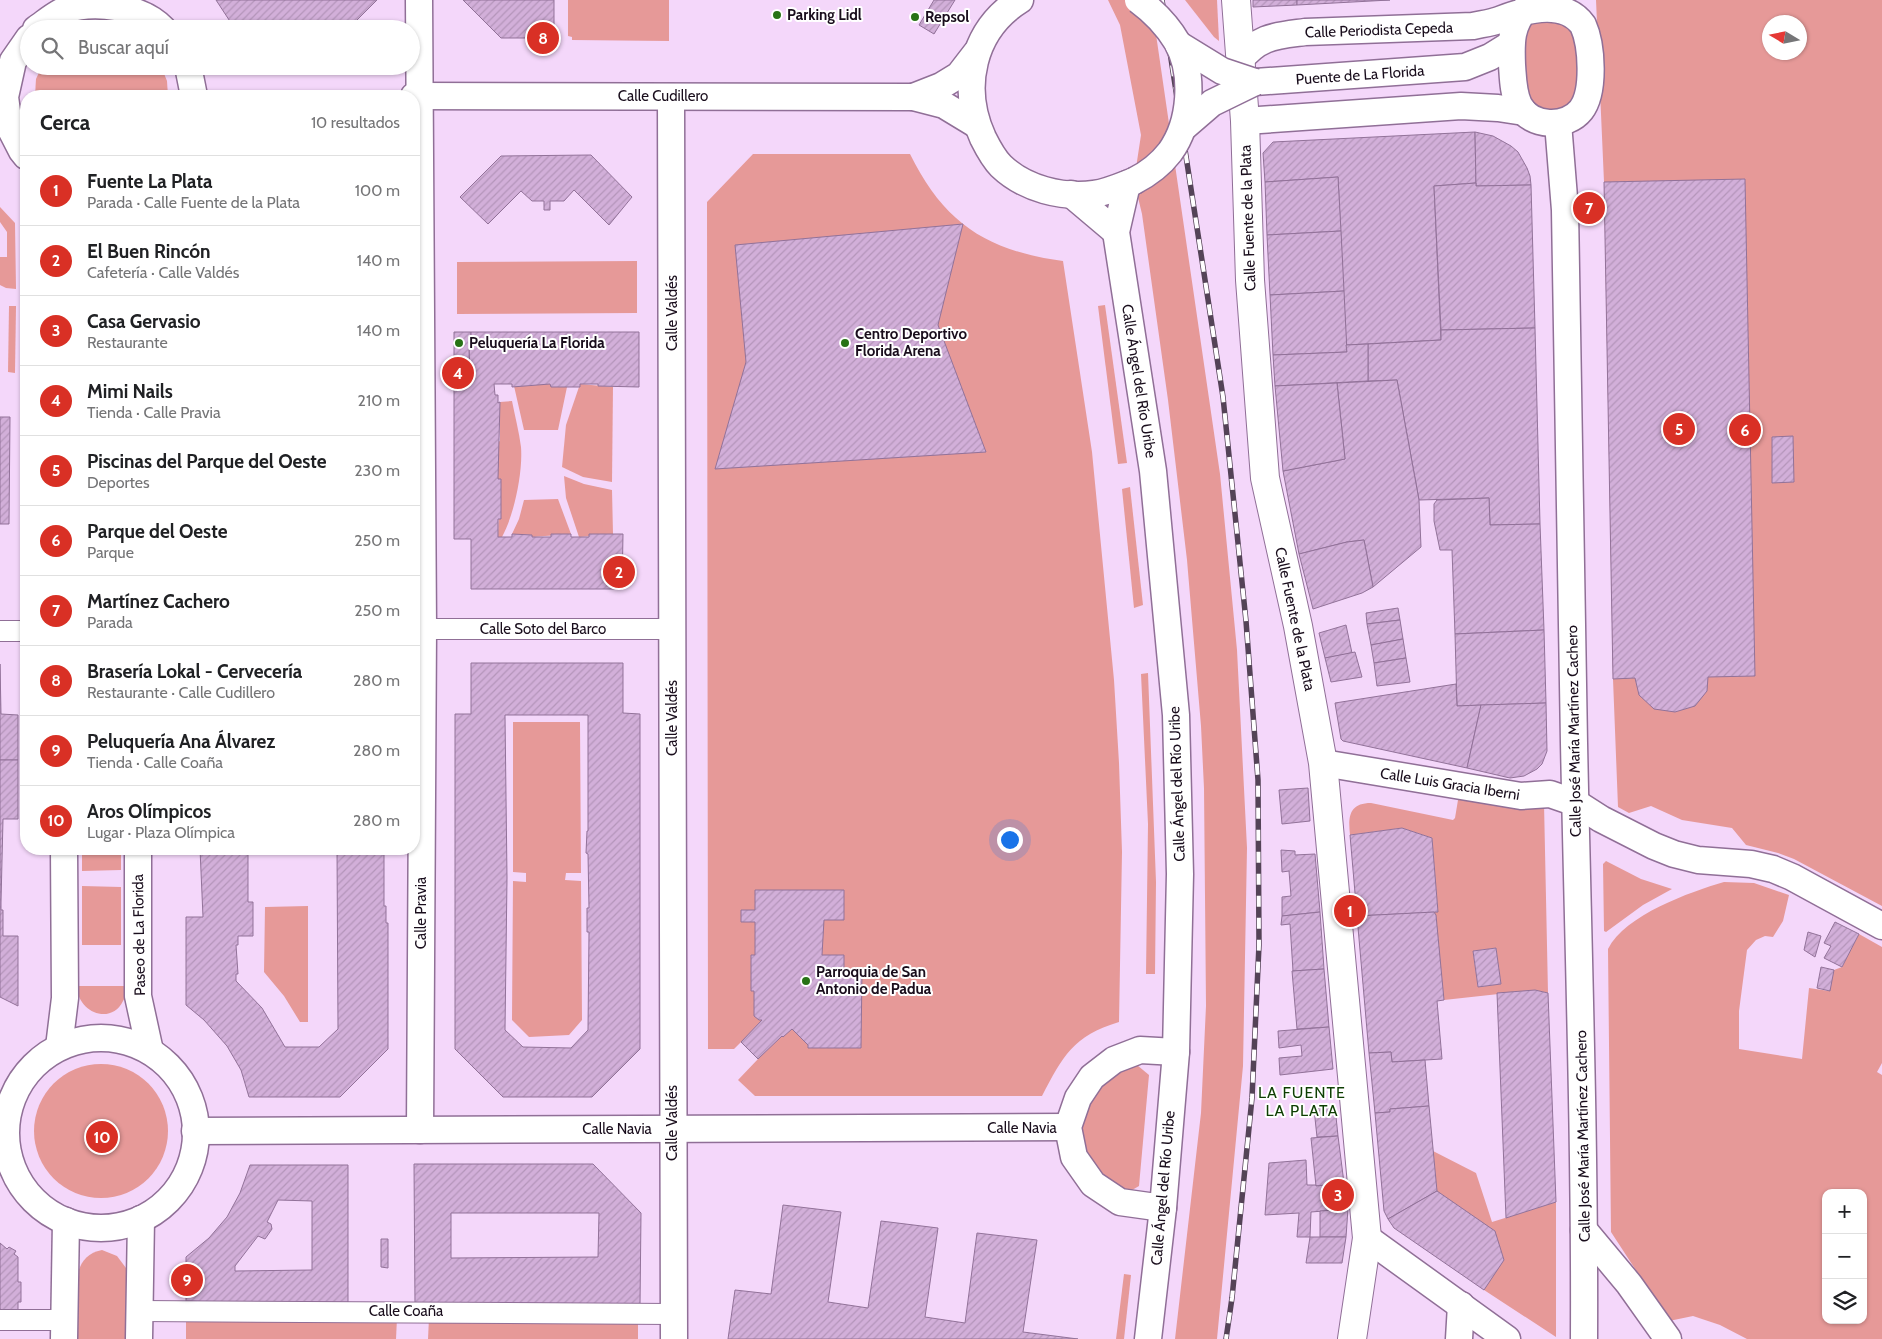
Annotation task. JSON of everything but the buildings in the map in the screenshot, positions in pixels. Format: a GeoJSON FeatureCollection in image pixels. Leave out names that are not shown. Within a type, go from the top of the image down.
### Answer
{"type":"FeatureCollection","features":[{"type":"Feature","properties":{"kind":"main road","name":"Calle Fuente de la Plata"},"geometry":{"type":"LineString","coordinates":[[1236,0],[1247,72],[1244,121],[1250,280],[1265,478],[1298,626],[1323,763],[1367,1238],[1352,1339]]}},
{"type":"Feature","properties":{"kind":"street","name":"Calle Pravia"},"geometry":{"type":"LineString","coordinates":[[418,0],[418,20]]}},
{"type":"Feature","properties":{"kind":"street"},"geometry":{"type":"LineString","coordinates":[[1020,0],[1010,6],[988,31],[977,52],[971,74],[971,93],[977,125],[989,151],[1002,166],[1020,180],[1043,190],[1071,194],[1094,194],[1131,183],[1149,173],[1170,153],[1182,128],[1186,111],[1188,82],[1178,44],[1169,30],[1138,0]]}},
{"type":"Feature","properties":{"kind":"street"},"geometry":{"type":"LineString","coordinates":[[1546,1],[1564,2],[1578,15],[1586,30],[1591,78],[1588,96],[1580,111],[1566,121],[1558,123],[1544,122],[1531,117],[1520,106],[1514,88],[1511,44],[1515,22],[1526,8],[1546,1]]}},
{"type":"Feature","properties":{"kind":"street"},"geometry":{"type":"LineString","coordinates":[[47,20],[65,5],[99,3],[134,5],[153,20]]}},
{"type":"Feature","properties":{"kind":"street","name":"Calle Periodista Cepeda"},"geometry":{"type":"LineString","coordinates":[[1247,72],[1250,47],[1263,40],[1305,32],[1473,26],[1491,22],[1526,8]]}},
{"type":"Feature","properties":{"kind":"street","name":"Puente de La Florida"},"geometry":{"type":"LineString","coordinates":[[1178,44],[1222,71],[1247,72],[1465,68],[1490,57],[1511,44]]}},
{"type":"Feature","properties":{"kind":"street"},"geometry":{"type":"LineString","coordinates":[[20,51],[13,61],[3,97],[9,126],[20,147]]}},
{"type":"Feature","properties":{"kind":"street","name":"Calle Cudillero"},"geometry":{"type":"LineString","coordinates":[[913,97],[941,86],[959,74],[977,52]]}},
{"type":"Feature","properties":{"kind":"street","name":"Puente de La Florida"},"geometry":{"type":"LineString","coordinates":[[1465,68],[1514,88]]}},
{"type":"Feature","properties":{"kind":"street","name":"Puente de La Florida"},"geometry":{"type":"LineString","coordinates":[[1182,128],[1247,72]]}},
{"type":"Feature","properties":{"kind":"street"},"geometry":{"type":"LineString","coordinates":[[190,75],[193,90]]}},
{"type":"Feature","properties":{"kind":"street","name":"Calle Pravia"},"geometry":{"type":"LineString","coordinates":[[416,75],[416,90]]}},
{"type":"Feature","properties":{"kind":"street","name":"Calle Cudillero"},"geometry":{"type":"LineString","coordinates":[[420,96],[913,97],[944,105],[977,125]]}},
{"type":"Feature","properties":{"kind":"street","name":"Calle Valdés"},"geometry":{"type":"LineString","coordinates":[[671,97],[673,1326]]}},
{"type":"Feature","properties":{"kind":"street"},"geometry":{"type":"LineString","coordinates":[[1244,121],[1461,106],[1498,108],[1524,112]]}},
{"type":"Feature","properties":{"kind":"street","name":"Calle José María Martínez Cachero"},"geometry":{"type":"LineString","coordinates":[[1558,123],[1565,210],[1584,1230],[1584,1339]]}},
{"type":"Feature","properties":{"kind":"street","name":"Calle Ángel del Río Uribe"},"geometry":{"type":"LineString","coordinates":[[1131,183],[1116,232],[1153,471],[1176,715],[1180,874],[1176,1052],[1148,1339]]}},
{"type":"Feature","properties":{"kind":"street"},"geometry":{"type":"LineString","coordinates":[[1071,194],[1116,232]]}},
{"type":"Feature","properties":{"kind":"street","name":"Calle Soto del Barco"},"geometry":{"type":"LineString","coordinates":[[420,629],[672,629]]}},
{"type":"Feature","properties":{"kind":"street"},"geometry":{"type":"LineString","coordinates":[[0,631],[20,631]]}},
{"type":"Feature","properties":{"kind":"street","name":"Calle Luis Gracia Iberni"},"geometry":{"type":"LineString","coordinates":[[1323,763],[1521,796],[1550,794],[1576,803],[1601,819],[1674,854],[1698,860],[1751,864],[1773,869],[1882,926]]}},
{"type":"Feature","properties":{"kind":"street"},"geometry":{"type":"LineString","coordinates":[[59,1047],[65,998],[64,855]]}},
{"type":"Feature","properties":{"kind":"street","name":"Paseo de La Florida"},"geometry":{"type":"LineString","coordinates":[[138,855],[138,996],[150,1051]]}},
{"type":"Feature","properties":{"kind":"street","name":"Calle Pravia"},"geometry":{"type":"LineString","coordinates":[[419,855],[420,1130]]}},
{"type":"Feature","properties":{"kind":"street"},"geometry":{"type":"LineString","coordinates":[[107,1038],[129,1042],[150,1051],[165,1062],[180,1080],[191,1104],[195,1131],[193,1157],[183,1181],[168,1201],[141,1219],[122,1225],[102,1228],[83,1226],[66,1221],[46,1210],[29,1195],[7,1169],[6,1146],[10,1093],[33,1066],[59,1047],[83,1039],[107,1038]]}},
{"type":"Feature","properties":{"kind":"street"},"geometry":{"type":"LineString","coordinates":[[1162,1208],[1120,1202],[1093,1184],[1074,1157],[1068,1128],[1078,1098],[1092,1077],[1114,1060],[1140,1050],[1176,1052]]}},
{"type":"Feature","properties":{"kind":"street","name":"Calle Navia"},"geometry":{"type":"LineString","coordinates":[[195,1131],[1068,1128]]}},
{"type":"Feature","properties":{"kind":"street"},"geometry":{"type":"LineString","coordinates":[[139,1339],[141,1219]]}},
{"type":"Feature","properties":{"kind":"street"},"geometry":{"type":"LineString","coordinates":[[0,1320],[64,1330],[66,1221]]}},
{"type":"Feature","properties":{"kind":"street"},"geometry":{"type":"LineString","coordinates":[[1584,1230],[1629,1284],[1668,1339]]}},
{"type":"Feature","properties":{"kind":"street"},"geometry":{"type":"LineString","coordinates":[[1367,1238],[1507,1339]]}},
{"type":"Feature","properties":{"kind":"street"},"geometry":{"type":"LineString","coordinates":[[1459,1339],[1461,1306]]}},
{"type":"Feature","properties":{"kind":"street","name":"Calle Coaña"},"geometry":{"type":"LineString","coordinates":[[139,1311],[673,1326]]}},
{"type":"Feature","properties":{"kind":"shaded area"},"geometry":{"type":"Polygon","coordinates":[[[568,0],[669,0],[669,41],[572,40],[572,37],[568,36],[568,0]]]}},
{"type":"Feature","properties":{"kind":"shaded area"},"geometry":{"type":"Polygon","coordinates":[[[1108,0],[1151,0],[1220,474],[1237,650],[1247,848],[1243,1066],[1217,1339],[1175,1339],[1201,1113],[1206,1006],[1204,788],[1201,726],[1187,560],[1168,400],[1142,214],[1134,181],[1141,135],[1120,25],[1108,0]]]}},
{"type":"Feature","properties":{"kind":"shaded area"},"geometry":{"type":"Polygon","coordinates":[[[1185,0],[1217,0],[1219,41],[1214,37],[1185,0]]]}},
{"type":"Feature","properties":{"kind":"shaded area"},"geometry":{"type":"Polygon","coordinates":[[[1596,0],[1882,0],[1882,906],[1794,859],[1746,845],[1732,828],[1682,820],[1651,806],[1629,813],[1618,807],[1613,679],[1604,182],[1596,0]]]}},
{"type":"Feature","properties":{"kind":"shaded area"},"geometry":{"type":"Polygon","coordinates":[[[1535,18],[1571,24],[1578,58],[1577,93],[1569,105],[1555,112],[1540,110],[1528,99],[1521,47],[1529,23],[1535,18]]]}},
{"type":"Feature","properties":{"kind":"shaded area"},"geometry":{"type":"Polygon","coordinates":[[[38,75],[165,75],[168,90],[35,90],[38,75]]]}},
{"type":"Feature","properties":{"kind":"shaded area"},"geometry":{"type":"Polygon","coordinates":[[[753,154],[910,154],[923,178],[938,198],[953,216],[971,230],[990,241],[1012,250],[1063,261],[1092,452],[1114,680],[1122,852],[1119,1022],[1091,1034],[1071,1049],[1056,1070],[1042,1096],[755,1096],[738,1080],[758,1059],[741,1042],[734,1049],[708,1049],[707,202],[753,154]]]}},
{"type":"Feature","properties":{"kind":"shaded area"},"geometry":{"type":"Polygon","coordinates":[[[0,207],[15,223],[16,289],[0,285],[0,257],[7,257],[7,232],[0,222],[0,207]]]}},
{"type":"Feature","properties":{"kind":"shaded area"},"geometry":{"type":"Polygon","coordinates":[[[637,261],[637,313],[457,314],[457,262],[637,261]]]}},
{"type":"Feature","properties":{"kind":"shaded area"},"geometry":{"type":"Polygon","coordinates":[[[1105,305],[1127,463],[1118,464],[1098,306],[1105,305]]]}},
{"type":"Feature","properties":{"kind":"shaded area"},"geometry":{"type":"Polygon","coordinates":[[[9,306],[16,306],[15,373],[8,372],[9,306]]]}},
{"type":"Feature","properties":{"kind":"shaded area"},"geometry":{"type":"Polygon","coordinates":[[[531,384],[550,384],[567,387],[558,430],[524,430],[514,386],[531,386],[531,384]]]}},
{"type":"Feature","properties":{"kind":"shaded area"},"geometry":{"type":"Polygon","coordinates":[[[580,384],[613,387],[612,482],[583,477],[562,467],[566,425],[580,384]]]}},
{"type":"Feature","properties":{"kind":"shaded area"},"geometry":{"type":"Polygon","coordinates":[[[512,401],[521,447],[521,469],[510,517],[502,537],[498,537],[500,402],[512,401]]]}},
{"type":"Feature","properties":{"kind":"shaded area"},"geometry":{"type":"Polygon","coordinates":[[[564,476],[584,484],[612,490],[613,534],[579,537],[566,498],[564,476]]]}},
{"type":"Feature","properties":{"kind":"shaded area"},"geometry":{"type":"Polygon","coordinates":[[[1130,487],[1143,605],[1134,608],[1122,489],[1130,487]]]}},
{"type":"Feature","properties":{"kind":"shaded area"},"geometry":{"type":"Polygon","coordinates":[[[558,499],[571,534],[532,537],[532,535],[512,534],[519,519],[524,500],[558,499]]]}},
{"type":"Feature","properties":{"kind":"shaded area"},"geometry":{"type":"Polygon","coordinates":[[[1148,673],[1156,882],[1155,974],[1146,974],[1148,824],[1141,674],[1148,673]]]}},
{"type":"Feature","properties":{"kind":"shaded area"},"geometry":{"type":"Polygon","coordinates":[[[513,722],[580,722],[581,873],[566,873],[565,880],[581,881],[582,1020],[569,1035],[529,1037],[512,1020],[513,881],[526,882],[526,873],[513,872],[513,722]]]}},
{"type":"Feature","properties":{"kind":"shaded area"},"geometry":{"type":"Polygon","coordinates":[[[1459,794],[1544,803],[1548,993],[1535,990],[1444,1000],[1434,912],[1438,912],[1432,838],[1402,828],[1350,835],[1349,822],[1352,812],[1358,805],[1364,804],[1371,803],[1453,820],[1459,794]],[[1496,948],[1473,951],[1478,987],[1501,984],[1496,948]]]}},
{"type":"Feature","properties":{"kind":"shaded area"},"geometry":{"type":"Polygon","coordinates":[[[82,855],[121,855],[121,870],[82,871],[82,855]]]}},
{"type":"Feature","properties":{"kind":"shaded area"},"geometry":{"type":"Polygon","coordinates":[[[1606,861],[1641,879],[1672,889],[1643,905],[1606,932],[1604,931],[1603,864],[1606,861]]]}},
{"type":"Feature","properties":{"kind":"shaded area"},"geometry":{"type":"Polygon","coordinates":[[[1724,882],[1754,883],[1789,895],[1783,921],[1773,937],[1765,936],[1756,940],[1747,950],[1739,1011],[1739,1049],[1802,1059],[1809,988],[1829,991],[1834,970],[1842,967],[1859,934],[1882,947],[1882,1063],[1877,1072],[1882,1075],[1882,1339],[1747,1339],[1720,1325],[1693,1316],[1669,1321],[1611,1232],[1608,949],[1616,937],[1643,915],[1677,899],[1724,882]]]}},
{"type":"Feature","properties":{"kind":"shaded area"},"geometry":{"type":"Polygon","coordinates":[[[82,886],[121,887],[121,945],[82,945],[82,886]]]}},
{"type":"Feature","properties":{"kind":"shaded area"},"geometry":{"type":"Polygon","coordinates":[[[308,906],[308,1022],[300,1022],[284,996],[264,972],[265,907],[308,906]]]}},
{"type":"Feature","properties":{"kind":"shaded area"},"geometry":{"type":"Polygon","coordinates":[[[77,986],[127,986],[125,998],[118,1009],[111,1013],[103,1014],[95,1013],[82,1003],[78,995],[77,986]]]}},
{"type":"Feature","properties":{"kind":"shaded area"},"geometry":{"type":"Polygon","coordinates":[[[101,1064],[127,1069],[138,1075],[148,1084],[157,1094],[163,1105],[168,1131],[163,1157],[157,1168],[148,1178],[138,1187],[127,1193],[101,1198],[75,1193],[64,1187],[54,1178],[45,1168],[39,1157],[34,1131],[39,1105],[45,1094],[54,1084],[64,1075],[75,1069],[101,1064]]]}},
{"type":"Feature","properties":{"kind":"shaded area"},"geometry":{"type":"Polygon","coordinates":[[[1137,1065],[1149,1075],[1139,1186],[1127,1193],[1104,1179],[1086,1154],[1082,1141],[1082,1125],[1085,1105],[1096,1090],[1119,1071],[1137,1065]]]}},
{"type":"Feature","properties":{"kind":"shaded area"},"geometry":{"type":"Polygon","coordinates":[[[1433,1151],[1476,1173],[1492,1222],[1556,1202],[1556,1337],[1484,1290],[1437,1191],[1433,1151]]]}},
{"type":"Feature","properties":{"kind":"shaded area"},"geometry":{"type":"Polygon","coordinates":[[[102,1250],[117,1256],[126,1268],[127,1339],[77,1339],[78,1272],[88,1256],[102,1250]]]}},
{"type":"Feature","properties":{"kind":"shaded area"},"geometry":{"type":"Polygon","coordinates":[[[1124,1274],[1131,1275],[1124,1339],[1116,1339],[1124,1274]]]}},
{"type":"Feature","properties":{"kind":"shaded area"},"geometry":{"type":"Polygon","coordinates":[[[186,1318],[397,1318],[396,1339],[186,1339],[186,1318]]]}},
{"type":"Feature","properties":{"kind":"shaded area"},"geometry":{"type":"Polygon","coordinates":[[[429,1318],[638,1318],[638,1339],[428,1339],[429,1318]]]}},
{"type":"Feature","properties":{"kind":"railway"},"geometry":{"type":"LineString","coordinates":[[1162,0],[1223,397],[1246,621],[1258,780],[1259,945],[1252,1098],[1232,1298],[1226,1339]]}},
{"type":"Feature","properties":{"kind":"place","name":"Parking Lidl"},"geometry":{"type":"Point","coordinates":[777,15]}},
{"type":"Feature","properties":{"kind":"place","name":"Repsol"},"geometry":{"type":"Point","coordinates":[915,17]}},
{"type":"Feature","properties":{"kind":"place","name":"Brasería Lokal - Cervecería"},"geometry":{"type":"Point","coordinates":[543,38]}},
{"type":"Feature","properties":{"kind":"place","name":"Martínez Cachero"},"geometry":{"type":"Point","coordinates":[1589,208]}},
{"type":"Feature","properties":{"kind":"place","name":"Peluquería La Florida"},"geometry":{"type":"Point","coordinates":[459,343]}},
{"type":"Feature","properties":{"kind":"place","name":"Centro Deportivo Florida Arena"},"geometry":{"type":"Point","coordinates":[845,343]}},
{"type":"Feature","properties":{"kind":"place","name":"Mimi Nails"},"geometry":{"type":"Point","coordinates":[458,373]}},
{"type":"Feature","properties":{"kind":"place","name":"Piscinas del Parque del Oeste"},"geometry":{"type":"Point","coordinates":[1679,429]}},
{"type":"Feature","properties":{"kind":"place","name":"Parque del Oeste"},"geometry":{"type":"Point","coordinates":[1745,430]}},
{"type":"Feature","properties":{"kind":"place","name":"El Buen Rincón"},"geometry":{"type":"Point","coordinates":[619,572]}},
{"type":"Feature","properties":{"kind":"place","name":"Fuente La Plata"},"geometry":{"type":"Point","coordinates":[1350,911]}},
{"type":"Feature","properties":{"kind":"place","name":"Parroquia de San Antonio de Padua"},"geometry":{"type":"Point","coordinates":[806,981]}},
{"type":"Feature","properties":{"kind":"place","name":"Aros Olímpicos"},"geometry":{"type":"Point","coordinates":[102,1137]}},
{"type":"Feature","properties":{"kind":"place","name":"Casa Gervasio"},"geometry":{"type":"Point","coordinates":[1338,1195]}},
{"type":"Feature","properties":{"kind":"place","name":"Peluquería Ana Álvarez"},"geometry":{"type":"Point","coordinates":[187,1280]}},
{"type":"Feature","properties":{"kind":"district","name":"LA FUENTE LA PLATA"},"geometry":{"type":"Point","coordinates":[1302,1101]}}]}
